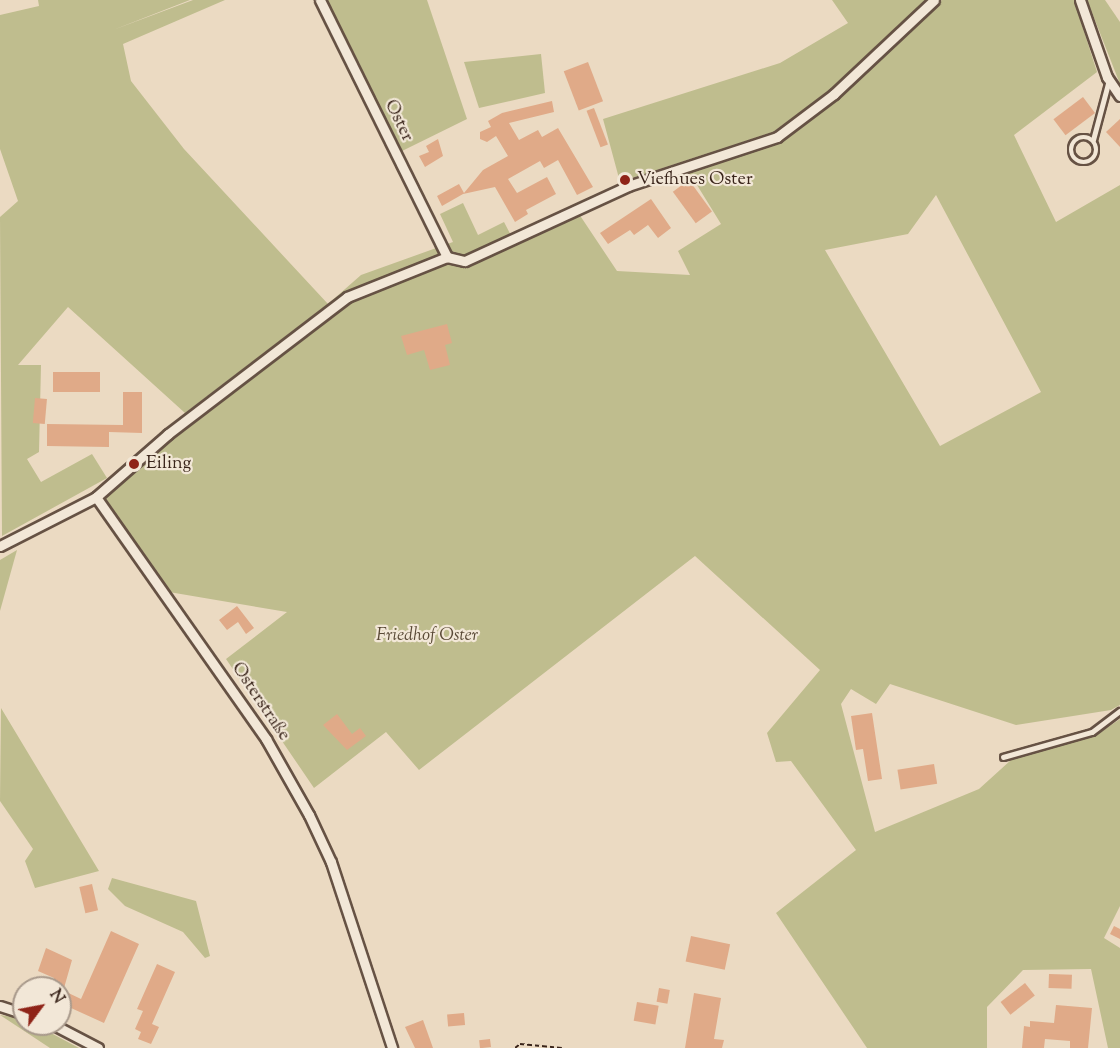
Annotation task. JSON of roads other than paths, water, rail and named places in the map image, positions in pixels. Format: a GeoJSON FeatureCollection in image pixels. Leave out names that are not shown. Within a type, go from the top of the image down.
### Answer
{"type":"FeatureCollection","features":[{"type":"Feature","properties":{"kind":"street","name":"Oster"},"geometry":{"type":"LineString","coordinates":[[320,0],[447,258]]}},
{"type":"Feature","properties":{"kind":"street"},"geometry":{"type":"LineString","coordinates":[[0,546],[96,497],[168,434],[347,297],[447,258],[465,261],[628,186],[777,137],[834,94],[934,0]]}},
{"type":"Feature","properties":{"kind":"street"},"geometry":{"type":"LineString","coordinates":[[1080,0],[1109,80],[1120,96]]}},
{"type":"Feature","properties":{"kind":"street","name":"Osterstraße"},"geometry":{"type":"LineString","coordinates":[[96,497],[261,731],[309,815],[331,862],[392,1048]]}},
{"type":"Feature","properties":{"kind":"street"},"geometry":{"type":"LineString","coordinates":[[72,1034],[98,1048]]}},
{"type":"Feature","properties":{"kind":"lane"},"geometry":{"type":"LineString","coordinates":[[1093,140],[1081,137],[1073,142],[1071,154],[1076,161],[1084,164],[1096,157],[1093,140],[1109,80]]}},
{"type":"Feature","properties":{"kind":"lane"},"geometry":{"type":"LineString","coordinates":[[1003,757],[1092,732],[1120,711]]}},
{"type":"Feature","properties":{"kind":"place","name":"Viefhues Oster"},"geometry":{"type":"Point","coordinates":[625,180]}},
{"type":"Feature","properties":{"kind":"place","name":"Eiling"},"geometry":{"type":"Point","coordinates":[134,464]}},
{"type":"Feature","properties":{"kind":"park label","name":"Friedhof Oster"},"geometry":{"type":"Point","coordinates":[427,636]}}]}
